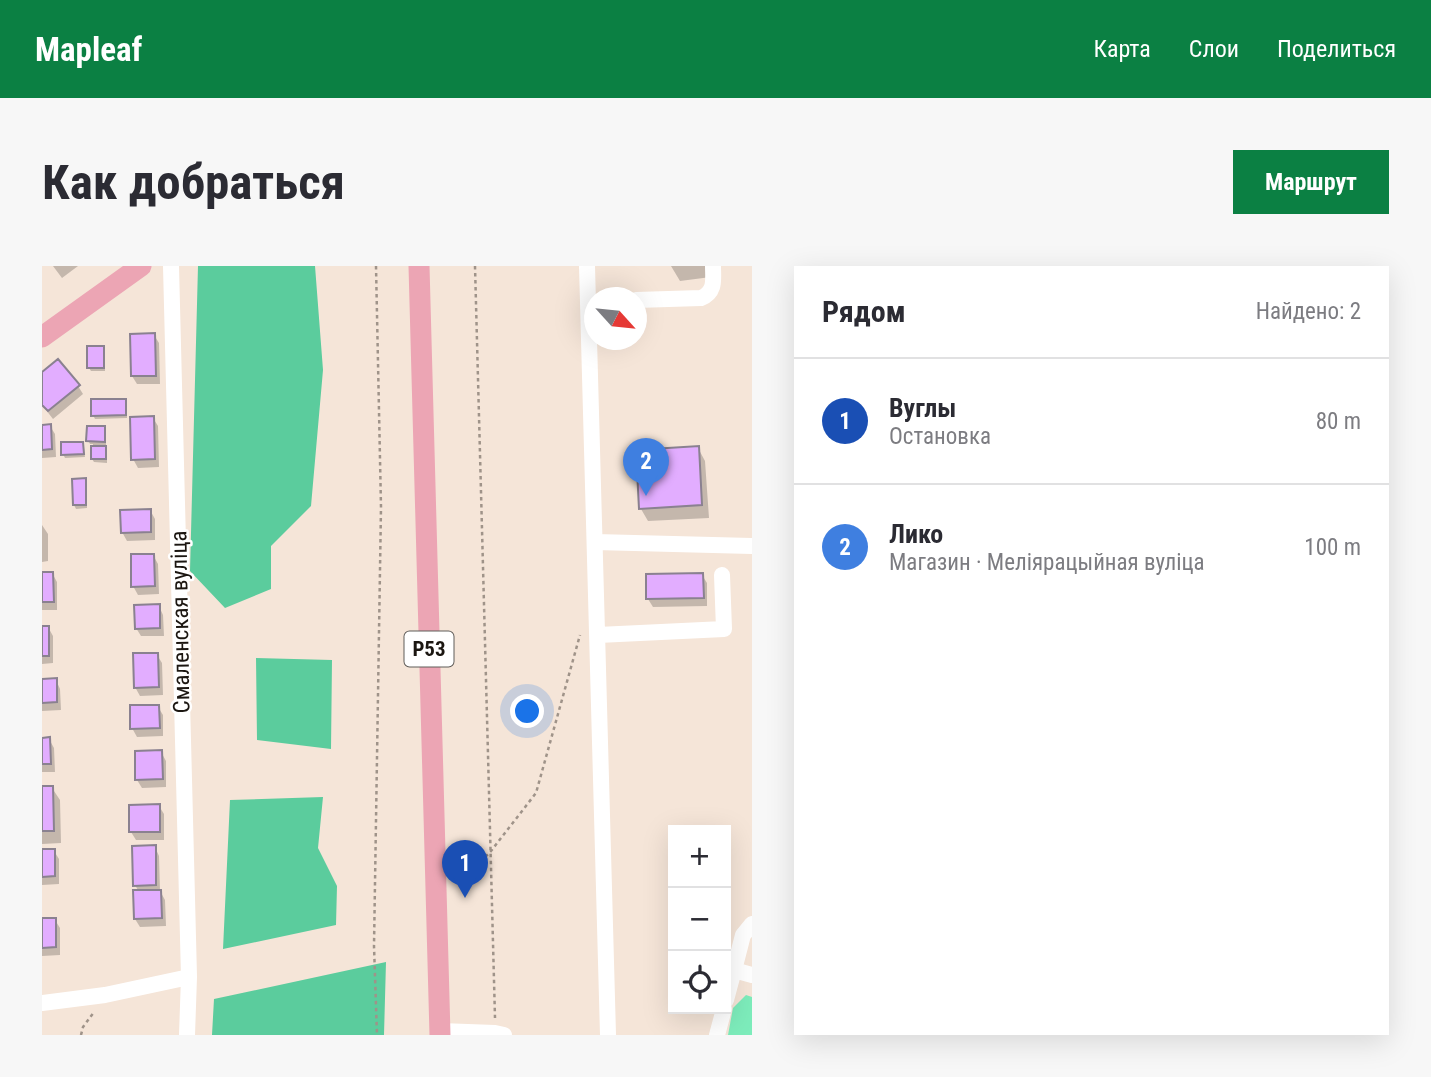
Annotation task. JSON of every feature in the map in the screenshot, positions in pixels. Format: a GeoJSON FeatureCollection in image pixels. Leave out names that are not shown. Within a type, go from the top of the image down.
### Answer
{"type":"FeatureCollection","features":[{"type":"Feature","properties":{"kind":"main road"},"geometry":{"type":"LineString","coordinates":[[42,337],[141,266]]}},
{"type":"Feature","properties":{"kind":"main road","name":"Р53"},"geometry":{"type":"LineString","coordinates":[[419,266],[440,1033]]}},
{"type":"Feature","properties":{"kind":"street","name":"Смаленская вуліца"},"geometry":{"type":"LineString","coordinates":[[171,266],[188,982],[187,1035]]}},
{"type":"Feature","properties":{"kind":"street"},"geometry":{"type":"LineString","coordinates":[[587,266],[589,287]]}},
{"type":"Feature","properties":{"kind":"street"},"geometry":{"type":"LineString","coordinates":[[647,300],[701,298],[708,295],[713,288],[713,266]]}},
{"type":"Feature","properties":{"kind":"street"},"geometry":{"type":"LineString","coordinates":[[592,350],[608,1035]]}},
{"type":"Feature","properties":{"kind":"street"},"geometry":{"type":"LineString","coordinates":[[595,542],[752,546]]}},
{"type":"Feature","properties":{"kind":"street"},"geometry":{"type":"LineString","coordinates":[[598,635],[724,629],[722,575]]}},
{"type":"Feature","properties":{"kind":"street"},"geometry":{"type":"LineString","coordinates":[[731,981],[743,935],[752,924]]}},
{"type":"Feature","properties":{"kind":"street"},"geometry":{"type":"LineString","coordinates":[[734,970],[752,975]]}},
{"type":"Feature","properties":{"kind":"street"},"geometry":{"type":"LineString","coordinates":[[42,1003],[188,982]]}},
{"type":"Feature","properties":{"kind":"street"},"geometry":{"type":"LineString","coordinates":[[717,1035],[723,1014]]}},
{"type":"Feature","properties":{"kind":"street"},"geometry":{"type":"LineString","coordinates":[[440,1033],[499,1034]]}},
{"type":"Feature","properties":{"kind":"path"},"geometry":{"type":"LineString","coordinates":[[376,266],[381,507],[374,946],[377,1035]]}},
{"type":"Feature","properties":{"kind":"path"},"geometry":{"type":"LineString","coordinates":[[475,266],[491,851],[499,1034]]}},
{"type":"Feature","properties":{"kind":"path"},"geometry":{"type":"LineString","coordinates":[[461,882],[491,851],[536,793],[581,632]]}},
{"type":"Feature","properties":{"kind":"green space"},"geometry":{"type":"Polygon","coordinates":[[[198,266],[315,266],[323,370],[311,506],[271,546],[271,589],[225,608],[190,571],[198,266]]]}},
{"type":"Feature","properties":{"kind":"green space"},"geometry":{"type":"Polygon","coordinates":[[[256,658],[332,660],[331,749],[257,740],[256,658]]]}},
{"type":"Feature","properties":{"kind":"green space"},"geometry":{"type":"Polygon","coordinates":[[[323,797],[318,848],[337,886],[336,925],[223,949],[230,800],[323,797]]]}},
{"type":"Feature","properties":{"kind":"green space"},"geometry":{"type":"Polygon","coordinates":[[[386,962],[384,1035],[212,1035],[214,999],[386,962]]]}},
{"type":"Feature","properties":{"kind":"green space"},"geometry":{"type":"Polygon","coordinates":[[[746,995],[752,997],[752,1035],[728,1035],[733,1008],[746,995]]]}},
{"type":"Feature","properties":{"kind":"building"},"geometry":{"type":"Polygon","coordinates":[[[155,333],[156,376],[131,376],[130,334],[155,333]]]}},
{"type":"Feature","properties":{"kind":"building"},"geometry":{"type":"Polygon","coordinates":[[[87,346],[104,346],[104,368],[87,368],[87,346]]]}},
{"type":"Feature","properties":{"kind":"building"},"geometry":{"type":"Polygon","coordinates":[[[58,359],[80,385],[48,411],[42,405],[42,372],[58,359]]]}},
{"type":"Feature","properties":{"kind":"building"},"geometry":{"type":"Polygon","coordinates":[[[91,399],[126,399],[126,415],[91,416],[91,399]]]}},
{"type":"Feature","properties":{"kind":"building"},"geometry":{"type":"Polygon","coordinates":[[[154,416],[155,459],[131,460],[130,417],[154,416]]]}},
{"type":"Feature","properties":{"kind":"building"},"geometry":{"type":"Polygon","coordinates":[[[51,424],[52,449],[42,450],[42,425],[51,424]]]}},
{"type":"Feature","properties":{"kind":"building"},"geometry":{"type":"Polygon","coordinates":[[[87,426],[105,426],[105,442],[86,441],[87,426]]]}},
{"type":"Feature","properties":{"kind":"building"},"geometry":{"type":"Polygon","coordinates":[[[61,442],[83,442],[84,454],[61,455],[61,442]]]}},
{"type":"Feature","properties":{"kind":"building"},"geometry":{"type":"Polygon","coordinates":[[[91,446],[106,446],[106,459],[91,459],[91,446]]]}},
{"type":"Feature","properties":{"kind":"building"},"geometry":{"type":"Polygon","coordinates":[[[699,446],[702,505],[639,509],[636,450],[699,446]]]}},
{"type":"Feature","properties":{"kind":"building"},"geometry":{"type":"Polygon","coordinates":[[[86,478],[86,505],[73,505],[72,479],[86,478]]]}},
{"type":"Feature","properties":{"kind":"building"},"geometry":{"type":"Polygon","coordinates":[[[151,509],[151,532],[121,533],[120,510],[151,509]]]}},
{"type":"Feature","properties":{"kind":"building"},"geometry":{"type":"Polygon","coordinates":[[[131,554],[154,554],[155,586],[131,587],[131,554]]]}},
{"type":"Feature","properties":{"kind":"building"},"geometry":{"type":"Polygon","coordinates":[[[42,572],[53,572],[54,602],[42,602],[42,572]]]}},
{"type":"Feature","properties":{"kind":"building"},"geometry":{"type":"Polygon","coordinates":[[[703,573],[704,598],[646,599],[646,574],[703,573]]]}},
{"type":"Feature","properties":{"kind":"building"},"geometry":{"type":"Polygon","coordinates":[[[160,604],[160,628],[135,629],[134,605],[160,604]]]}},
{"type":"Feature","properties":{"kind":"building"},"geometry":{"type":"Polygon","coordinates":[[[42,626],[49,626],[49,656],[42,656],[42,626]]]}},
{"type":"Feature","properties":{"kind":"building"},"geometry":{"type":"Polygon","coordinates":[[[133,653],[158,653],[159,687],[134,688],[133,653]]]}},
{"type":"Feature","properties":{"kind":"building"},"geometry":{"type":"Polygon","coordinates":[[[57,678],[57,702],[42,703],[42,679],[57,678]]]}},
{"type":"Feature","properties":{"kind":"building"},"geometry":{"type":"Polygon","coordinates":[[[130,705],[159,705],[160,728],[130,729],[130,705]]]}},
{"type":"Feature","properties":{"kind":"building"},"geometry":{"type":"Polygon","coordinates":[[[50,737],[51,764],[42,764],[42,738],[50,737]]]}},
{"type":"Feature","properties":{"kind":"building"},"geometry":{"type":"Polygon","coordinates":[[[162,750],[163,779],[135,780],[135,751],[162,750]]]}},
{"type":"Feature","properties":{"kind":"building"},"geometry":{"type":"Polygon","coordinates":[[[42,786],[53,786],[54,831],[42,831],[42,786]]]}},
{"type":"Feature","properties":{"kind":"building"},"geometry":{"type":"Polygon","coordinates":[[[160,804],[160,832],[129,832],[129,805],[160,804]]]}},
{"type":"Feature","properties":{"kind":"building"},"geometry":{"type":"Polygon","coordinates":[[[156,845],[156,885],[133,886],[132,846],[156,845]]]}},
{"type":"Feature","properties":{"kind":"building"},"geometry":{"type":"Polygon","coordinates":[[[42,849],[55,849],[55,876],[42,877],[42,849]]]}},
{"type":"Feature","properties":{"kind":"building"},"geometry":{"type":"Polygon","coordinates":[[[133,890],[161,890],[162,918],[134,919],[133,890]]]}},
{"type":"Feature","properties":{"kind":"building"},"geometry":{"type":"Polygon","coordinates":[[[42,918],[56,918],[56,947],[42,948],[42,918]]]}},
{"type":"Feature","properties":{"kind":"place","name":"Лико"},"geometry":{"type":"Point","coordinates":[646,496]}},
{"type":"Feature","properties":{"kind":"place","name":"Вуглы"},"geometry":{"type":"Point","coordinates":[465,898]}}]}
